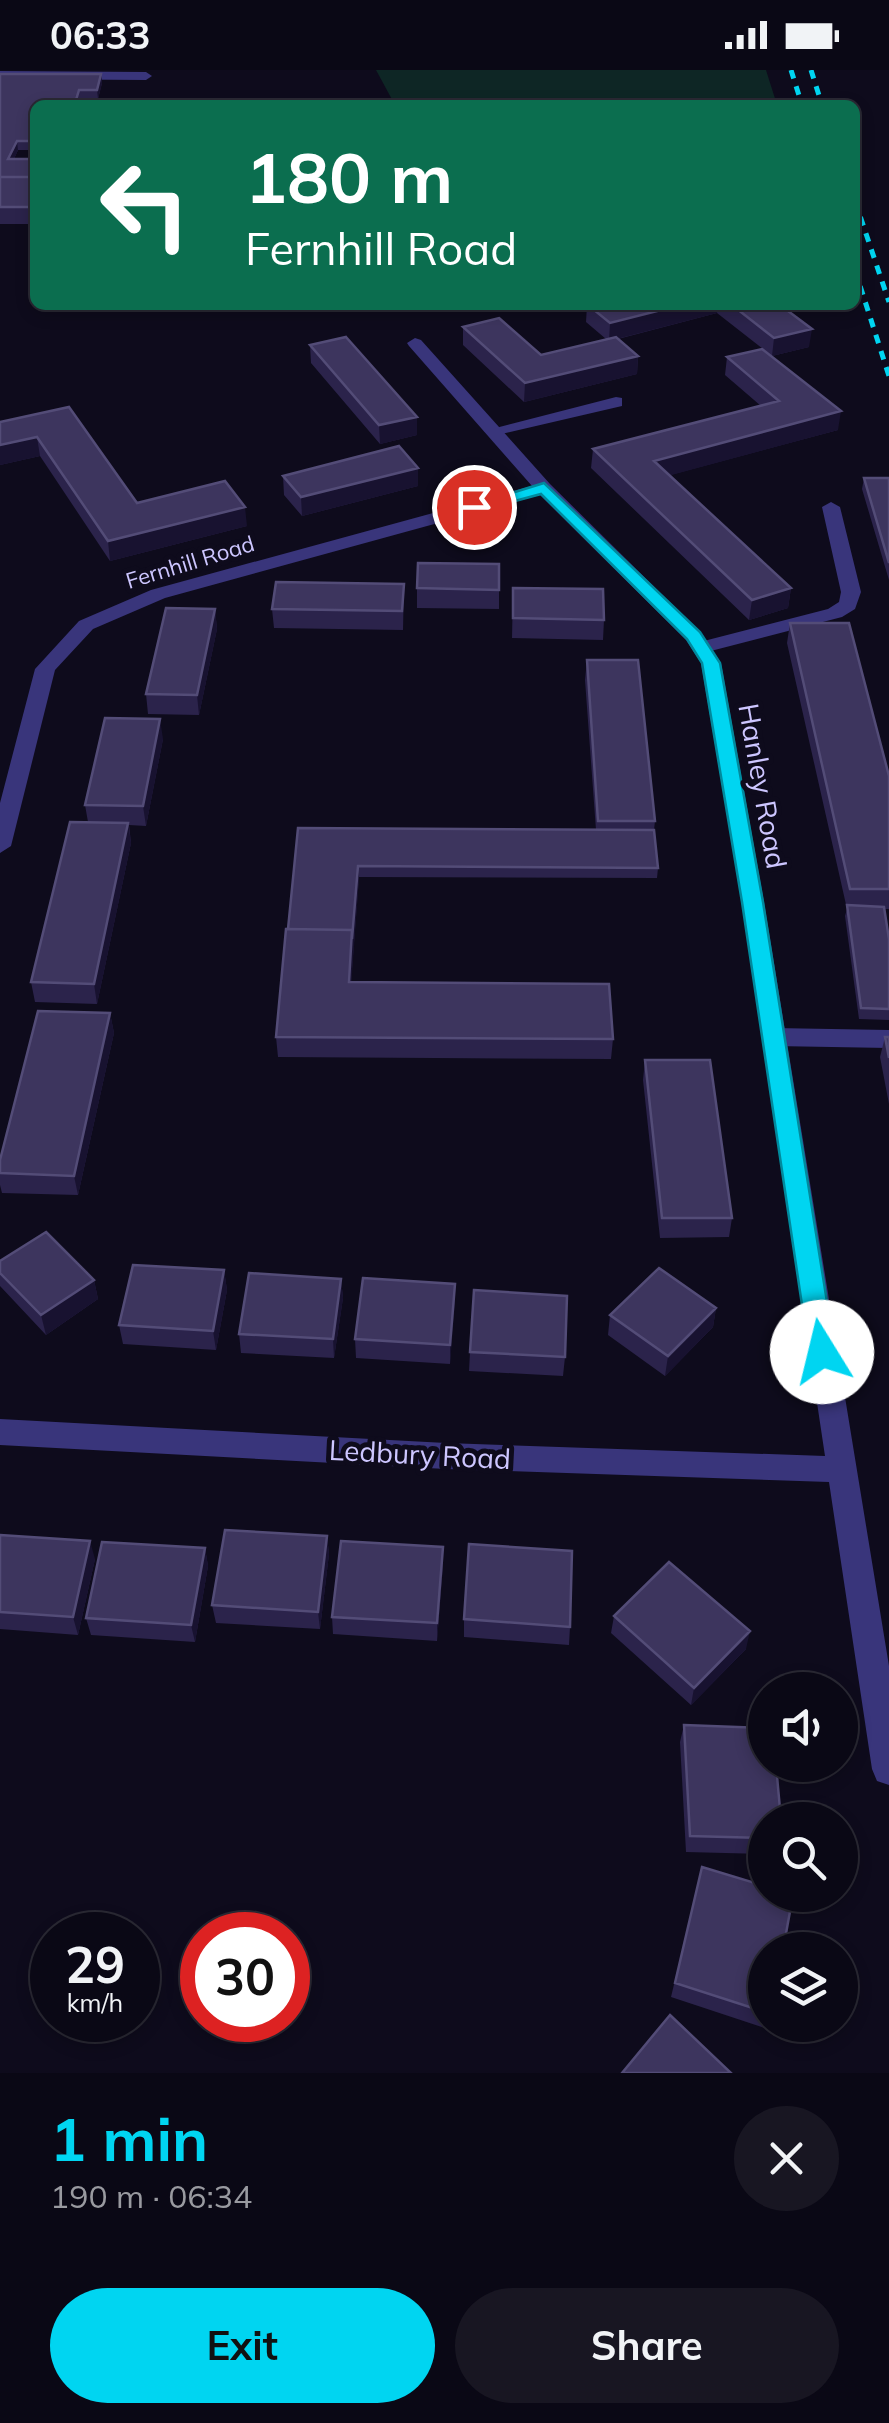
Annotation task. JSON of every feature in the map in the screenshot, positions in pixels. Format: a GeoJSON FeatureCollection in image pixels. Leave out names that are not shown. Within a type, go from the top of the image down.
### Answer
{"type":"FeatureCollection","features":[{"type":"Feature","properties":{"kind":"street"},"geometry":{"type":"LineString","coordinates":[[0,75],[146,76]]}},
{"type":"Feature","properties":{"kind":"street","name":"Hanley Road"},"geometry":{"type":"LineString","coordinates":[[415,343],[544,488],[703,647],[711,663],[889,1769]]}},
{"type":"Feature","properties":{"kind":"street"},"geometry":{"type":"LineString","coordinates":[[494,431],[616,402]]}},
{"type":"Feature","properties":{"kind":"street","name":"Fernhill Road"},"geometry":{"type":"LineString","coordinates":[[0,846],[45,669],[86,625],[158,594],[544,488]]}},
{"type":"Feature","properties":{"kind":"street"},"geometry":{"type":"LineString","coordinates":[[703,647],[835,613],[848,605],[851,592],[830,507]]}},
{"type":"Feature","properties":{"kind":"street"},"geometry":{"type":"LineString","coordinates":[[774,1037],[889,1040]]}},
{"type":"Feature","properties":{"kind":"street","name":"Ledbury Road"},"geometry":{"type":"LineString","coordinates":[[0,1432],[446,1456],[840,1470]]}},
{"type":"Feature","properties":{"kind":"green space"},"geometry":{"type":"Polygon","coordinates":[[[376,70],[766,70],[775,100],[392,100],[376,70]]]}},
{"type":"Feature","properties":{"kind":"building"},"geometry":{"type":"Polygon","coordinates":[[[0,74],[101,74],[97,90],[79,90],[76,100],[30,100],[30,141],[17,141],[8,159],[30,159],[30,177],[0,177],[0,74]]]}},
{"type":"Feature","properties":{"kind":"building"},"geometry":{"type":"Polygon","coordinates":[[[0,177],[30,177],[30,207],[0,207],[0,177]]]}},
{"type":"Feature","properties":{"kind":"building"},"geometry":{"type":"Polygon","coordinates":[[[594,310],[661,310],[610,323],[594,310]]]}},
{"type":"Feature","properties":{"kind":"building"},"geometry":{"type":"Polygon","coordinates":[[[738,310],[787,310],[812,329],[774,338],[738,310]]]}},
{"type":"Feature","properties":{"kind":"building"},"geometry":{"type":"Polygon","coordinates":[[[499,318],[541,355],[616,337],[638,356],[525,383],[463,327],[499,318]]]}},
{"type":"Feature","properties":{"kind":"building"},"geometry":{"type":"Polygon","coordinates":[[[346,337],[417,417],[379,425],[310,345],[346,337]]]}},
{"type":"Feature","properties":{"kind":"building"},"geometry":{"type":"Polygon","coordinates":[[[762,349],[841,411],[654,461],[791,588],[752,600],[593,449],[779,401],[727,357],[762,349]]]}},
{"type":"Feature","properties":{"kind":"building"},"geometry":{"type":"Polygon","coordinates":[[[69,407],[137,503],[225,481],[245,507],[108,541],[37,437],[0,445],[0,422],[69,407]]]}},
{"type":"Feature","properties":{"kind":"building"},"geometry":{"type":"Polygon","coordinates":[[[399,446],[418,468],[301,497],[283,476],[399,446]]]}},
{"type":"Feature","properties":{"kind":"building"},"geometry":{"type":"Polygon","coordinates":[[[864,478],[889,478],[889,563],[864,478]]]}},
{"type":"Feature","properties":{"kind":"building"},"geometry":{"type":"Polygon","coordinates":[[[418,563],[499,564],[499,590],[417,588],[418,563]]]}},
{"type":"Feature","properties":{"kind":"building"},"geometry":{"type":"Polygon","coordinates":[[[276,582],[404,584],[402,611],[272,609],[276,582]]]}},
{"type":"Feature","properties":{"kind":"building"},"geometry":{"type":"Polygon","coordinates":[[[513,588],[603,589],[604,620],[513,618],[513,588]]]}},
{"type":"Feature","properties":{"kind":"building"},"geometry":{"type":"Polygon","coordinates":[[[166,608],[215,609],[197,695],[146,694],[166,608]]]}},
{"type":"Feature","properties":{"kind":"building"},"geometry":{"type":"Polygon","coordinates":[[[790,623],[849,623],[889,776],[889,889],[850,889],[790,623]]]}},
{"type":"Feature","properties":{"kind":"building"},"geometry":{"type":"Polygon","coordinates":[[[587,660],[638,660],[655,821],[598,821],[587,660]]]}},
{"type":"Feature","properties":{"kind":"building"},"geometry":{"type":"Polygon","coordinates":[[[105,718],[160,719],[143,806],[85,805],[105,718]]]}},
{"type":"Feature","properties":{"kind":"building"},"geometry":{"type":"Polygon","coordinates":[[[70,822],[128,823],[94,984],[31,982],[70,822]]]}},
{"type":"Feature","properties":{"kind":"building"},"geometry":{"type":"Polygon","coordinates":[[[298,828],[654,830],[658,868],[358,866],[352,939],[352,930],[288,929],[298,828]]]}},
{"type":"Feature","properties":{"kind":"building"},"geometry":{"type":"Polygon","coordinates":[[[847,905],[884,907],[889,939],[889,1009],[861,1008],[847,905]]]}},
{"type":"Feature","properties":{"kind":"building"},"geometry":{"type":"Polygon","coordinates":[[[286,929],[352,930],[349,982],[609,984],[613,1039],[276,1037],[286,929]]]}},
{"type":"Feature","properties":{"kind":"building"},"geometry":{"type":"Polygon","coordinates":[[[38,1011],[110,1013],[74,1176],[0,1173],[38,1011]]]}},
{"type":"Feature","properties":{"kind":"building"},"geometry":{"type":"Polygon","coordinates":[[[645,1060],[710,1060],[732,1218],[662,1218],[645,1060]]]}},
{"type":"Feature","properties":{"kind":"building"},"geometry":{"type":"Polygon","coordinates":[[[46,1232],[94,1280],[41,1315],[0,1273],[0,1261],[46,1232]]]}},
{"type":"Feature","properties":{"kind":"building"},"geometry":{"type":"Polygon","coordinates":[[[133,1265],[224,1270],[213,1331],[119,1325],[133,1265]]]}},
{"type":"Feature","properties":{"kind":"building"},"geometry":{"type":"Polygon","coordinates":[[[659,1268],[716,1308],[668,1356],[610,1315],[659,1268]]]}},
{"type":"Feature","properties":{"kind":"building"},"geometry":{"type":"Polygon","coordinates":[[[249,1273],[341,1279],[333,1339],[239,1334],[249,1273]]]}},
{"type":"Feature","properties":{"kind":"building"},"geometry":{"type":"Polygon","coordinates":[[[363,1278],[455,1284],[450,1345],[355,1339],[363,1278]]]}},
{"type":"Feature","properties":{"kind":"building"},"geometry":{"type":"Polygon","coordinates":[[[474,1290],[567,1296],[565,1357],[470,1352],[474,1290]]]}},
{"type":"Feature","properties":{"kind":"building"},"geometry":{"type":"Polygon","coordinates":[[[225,1530],[327,1536],[318,1612],[212,1605],[225,1530]]]}},
{"type":"Feature","properties":{"kind":"building"},"geometry":{"type":"Polygon","coordinates":[[[0,1535],[90,1541],[73,1617],[0,1612],[0,1535]]]}},
{"type":"Feature","properties":{"kind":"building"},"geometry":{"type":"Polygon","coordinates":[[[341,1541],[443,1547],[437,1623],[332,1617],[341,1541]]]}},
{"type":"Feature","properties":{"kind":"building"},"geometry":{"type":"Polygon","coordinates":[[[102,1542],[205,1548],[191,1625],[86,1618],[102,1542]]]}},
{"type":"Feature","properties":{"kind":"building"},"geometry":{"type":"Polygon","coordinates":[[[469,1544],[572,1551],[570,1627],[464,1619],[469,1544]]]}},
{"type":"Feature","properties":{"kind":"building"},"geometry":{"type":"Polygon","coordinates":[[[669,1562],[750,1631],[694,1688],[614,1616],[669,1562]]]}},
{"type":"Feature","properties":{"kind":"building"},"geometry":{"type":"Polygon","coordinates":[[[684,1725],[748,1727],[748,1782],[778,1782],[779,1802],[748,1802],[748,1838],[690,1836],[684,1725]]]}},
{"type":"Feature","properties":{"kind":"building"},"geometry":{"type":"Polygon","coordinates":[[[702,1867],[748,1881],[748,1912],[790,1912],[786,1932],[748,1932],[748,2007],[675,1983],[702,1867]]]}},
{"type":"Feature","properties":{"kind":"building"},"geometry":{"type":"Polygon","coordinates":[[[670,2015],[731,2073],[622,2073],[670,2015]]]}},
{"type":"Feature","properties":{"kind":"railway"},"geometry":{"type":"LineString","coordinates":[[791,70],[800,100]]}},
{"type":"Feature","properties":{"kind":"railway"},"geometry":{"type":"LineString","coordinates":[[811,70],[820,100]]}},
{"type":"Feature","properties":{"kind":"railway"},"geometry":{"type":"LineString","coordinates":[[860,216],[889,302]]}},
{"type":"Feature","properties":{"kind":"railway"},"geometry":{"type":"LineString","coordinates":[[860,286],[889,376]]}},
{"type":"Feature","properties":{"kind":"route"},"geometry":{"type":"LineString","coordinates":[[474,507],[544,488],[694,636],[711,663],[753,902],[822,1352]]}}]}
